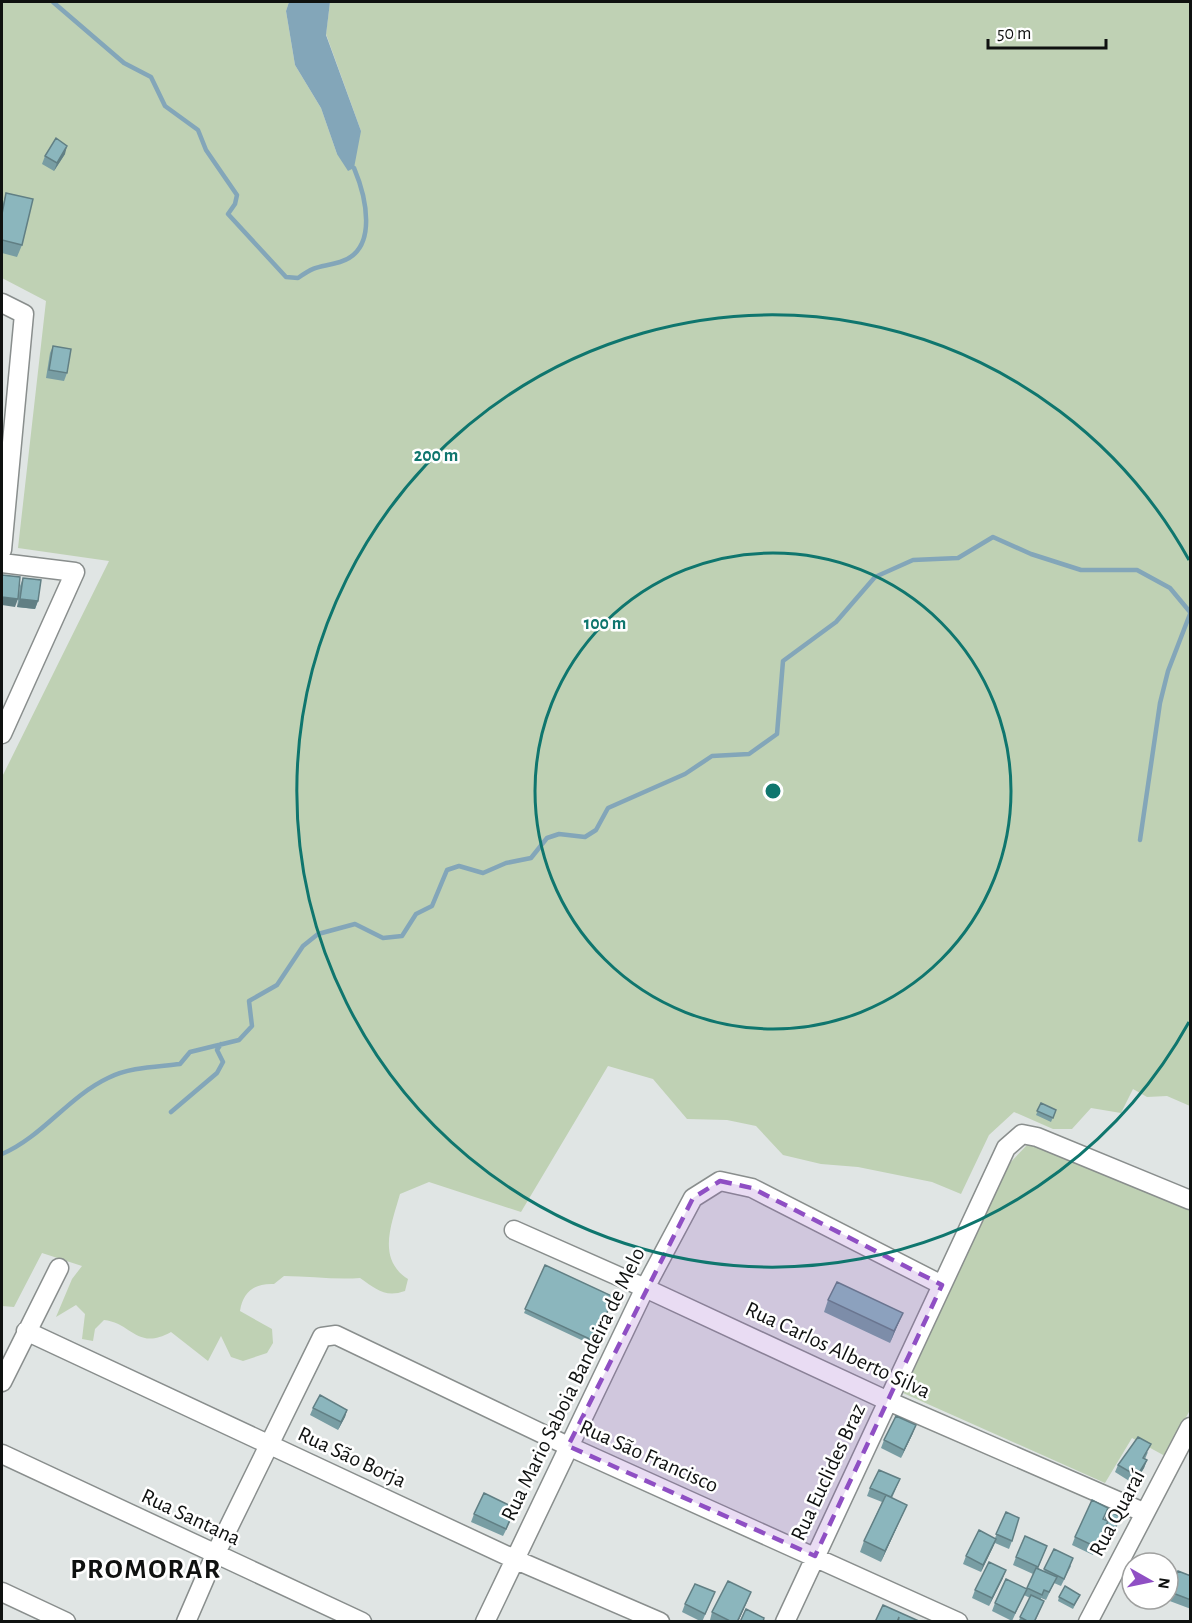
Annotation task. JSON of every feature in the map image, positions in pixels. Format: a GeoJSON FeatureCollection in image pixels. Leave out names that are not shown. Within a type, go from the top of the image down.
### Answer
{"type":"FeatureCollection","features":[{"type":"Feature","properties":{"kind":"street"},"geometry":{"type":"LineString","coordinates":[[2,303],[24,314],[2,550]]}},
{"type":"Feature","properties":{"kind":"street"},"geometry":{"type":"LineString","coordinates":[[2,563],[75,572],[2,734]]}},
{"type":"Feature","properties":{"kind":"street","name":"Rua Euclides Braz"},"geometry":{"type":"LineString","coordinates":[[785,1622],[1006,1148],[1023,1134],[1037,1137],[1191,1200]]}},
{"type":"Feature","properties":{"kind":"street","name":"Rua Mario Saboia Bandeira de Melo"},"geometry":{"type":"LineString","coordinates":[[485,1622],[645,1288],[693,1198],[720,1181],[752,1188],[942,1285]]}},
{"type":"Feature","properties":{"kind":"street","name":"Rua Carlos Alberto Silva"},"geometry":{"type":"LineString","coordinates":[[513,1230],[645,1288],[888,1401],[1143,1512]]}},
{"type":"Feature","properties":{"kind":"street"},"geometry":{"type":"LineString","coordinates":[[2,1382],[59,1268]]}},
{"type":"Feature","properties":{"kind":"street","name":"Rua São Borja"},"geometry":{"type":"LineString","coordinates":[[26,1331],[514,1559],[660,1622]]}},
{"type":"Feature","properties":{"kind":"street","name":"Rua São Francisco"},"geometry":{"type":"LineString","coordinates":[[269,1446],[322,1337],[336,1335],[568,1446],[958,1622]]}},
{"type":"Feature","properties":{"kind":"street","name":"Rua Quaraí"},"geometry":{"type":"LineString","coordinates":[[1088,1622],[1143,1512],[1191,1427]]}},
{"type":"Feature","properties":{"kind":"street"},"geometry":{"type":"LineString","coordinates":[[186,1622],[215,1555],[269,1446]]}},
{"type":"Feature","properties":{"kind":"street","name":"Rua Santana"},"geometry":{"type":"LineString","coordinates":[[2,1454],[362,1622]]}},
{"type":"Feature","properties":{"kind":"street"},"geometry":{"type":"LineString","coordinates":[[2,1592],[66,1622]]}},
{"type":"Feature","properties":{"kind":"highlighted area"},"geometry":{"type":"Polygon","coordinates":[[[720,1181],[752,1188],[942,1285],[815,1556],[568,1446],[693,1198],[720,1181]]]}},
{"type":"Feature","properties":{"kind":"green space"},"geometry":{"type":"Polygon","coordinates":[[[2,2],[289,2],[286,11],[295,65],[321,108],[337,154],[361,131],[326,34],[330,2],[1190,2],[1190,1106],[1167,1096],[1147,1097],[1133,1089],[1121,1113],[1091,1108],[1072,1129],[1053,1129],[1014,1112],[989,1135],[961,1194],[932,1182],[858,1167],[821,1164],[783,1155],[756,1126],[727,1120],[687,1119],[653,1079],[608,1066],[521,1212],[429,1182],[400,1194],[391,1228],[389,1251],[398,1271],[408,1279],[405,1291],[386,1293],[360,1278],[284,1276],[274,1284],[261,1285],[251,1290],[244,1299],[240,1311],[272,1329],[273,1343],[267,1353],[243,1361],[231,1357],[221,1336],[208,1361],[171,1332],[150,1339],[135,1334],[114,1322],[104,1320],[95,1329],[93,1341],[82,1339],[85,1314],[76,1305],[56,1317],[72,1279],[82,1266],[42,1253],[14,1307],[2,1306],[2,777],[109,561],[18,548],[46,301],[2,278],[2,2]]]}},
{"type":"Feature","properties":{"kind":"green space"},"geometry":{"type":"Polygon","coordinates":[[[1027,1145],[1053,1149],[1190,1207],[1190,1410],[1165,1456],[1132,1438],[1105,1483],[903,1393],[1009,1164],[1027,1145]]]}},
{"type":"Feature","properties":{"kind":"water"},"geometry":{"type":"Polygon","coordinates":[[[289,2],[330,2],[326,35],[361,131],[354,168],[348,171],[337,154],[321,108],[295,65],[286,11],[289,2]]]}},
{"type":"Feature","properties":{"kind":"building"},"geometry":{"type":"Polygon","coordinates":[[[56,138],[67,146],[57,163],[45,156],[56,138]]]}},
{"type":"Feature","properties":{"kind":"building"},"geometry":{"type":"Polygon","coordinates":[[[6,193],[33,199],[22,245],[2,240],[2,214],[6,193]]]}},
{"type":"Feature","properties":{"kind":"building"},"geometry":{"type":"Polygon","coordinates":[[[53,346],[71,349],[67,373],[49,370],[53,346]]]}},
{"type":"Feature","properties":{"kind":"building"},"geometry":{"type":"Polygon","coordinates":[[[2,575],[20,577],[18,599],[2,597],[2,575]]]}},
{"type":"Feature","properties":{"kind":"building"},"geometry":{"type":"Polygon","coordinates":[[[23,578],[41,580],[38,601],[20,599],[23,578]]]}},
{"type":"Feature","properties":{"kind":"building"},"geometry":{"type":"Polygon","coordinates":[[[1041,1103],[1056,1110],[1053,1118],[1037,1111],[1041,1103]]]}},
{"type":"Feature","properties":{"kind":"building"},"geometry":{"type":"Polygon","coordinates":[[[545,1265],[614,1297],[594,1341],[525,1309],[545,1265]]]}},
{"type":"Feature","properties":{"kind":"building"},"geometry":{"type":"Polygon","coordinates":[[[837,1282],[903,1313],[894,1331],[828,1300],[837,1282]]]}},
{"type":"Feature","properties":{"kind":"building"},"geometry":{"type":"Polygon","coordinates":[[[320,1395],[347,1410],[341,1422],[313,1408],[320,1395]]]}},
{"type":"Feature","properties":{"kind":"building"},"geometry":{"type":"Polygon","coordinates":[[[896,1416],[916,1425],[904,1450],[884,1440],[896,1416]]]}},
{"type":"Feature","properties":{"kind":"building"},"geometry":{"type":"Polygon","coordinates":[[[1138,1437],[1151,1444],[1143,1458],[1147,1460],[1137,1476],[1118,1465],[1138,1437]]]}},
{"type":"Feature","properties":{"kind":"building"},"geometry":{"type":"Polygon","coordinates":[[[879,1470],[900,1479],[891,1497],[870,1488],[879,1470]]]}},
{"type":"Feature","properties":{"kind":"building"},"geometry":{"type":"Polygon","coordinates":[[[484,1493],[515,1508],[506,1529],[474,1514],[484,1493]]]}},
{"type":"Feature","properties":{"kind":"building"},"geometry":{"type":"Polygon","coordinates":[[[886,1495],[907,1505],[885,1551],[864,1541],[886,1495]]]}},
{"type":"Feature","properties":{"kind":"building"},"geometry":{"type":"Polygon","coordinates":[[[1092,1500],[1108,1508],[1103,1519],[1108,1521],[1096,1547],[1075,1537],[1092,1500]]]}},
{"type":"Feature","properties":{"kind":"building"},"geometry":{"type":"Polygon","coordinates":[[[1109,1511],[1121,1517],[1115,1528],[1107,1524],[1108,1521],[1105,1520],[1109,1511]]]}},
{"type":"Feature","properties":{"kind":"building"},"geometry":{"type":"Polygon","coordinates":[[[1006,1512],[1019,1518],[1012,1541],[996,1534],[1006,1512]]]}},
{"type":"Feature","properties":{"kind":"building"},"geometry":{"type":"Polygon","coordinates":[[[979,1530],[996,1539],[983,1565],[966,1556],[979,1530]]]}},
{"type":"Feature","properties":{"kind":"building"},"geometry":{"type":"Polygon","coordinates":[[[1025,1536],[1047,1546],[1038,1567],[1016,1557],[1025,1536]]]}},
{"type":"Feature","properties":{"kind":"building"},"geometry":{"type":"Polygon","coordinates":[[[1054,1549],[1073,1558],[1064,1579],[1044,1569],[1054,1549]]]}},
{"type":"Feature","properties":{"kind":"building"},"geometry":{"type":"Polygon","coordinates":[[[989,1562],[1006,1570],[992,1598],[975,1590],[989,1562]]]}},
{"type":"Feature","properties":{"kind":"building"},"geometry":{"type":"Polygon","coordinates":[[[1036,1568],[1057,1577],[1049,1592],[1044,1590],[1042,1595],[1027,1588],[1036,1568]]]}},
{"type":"Feature","properties":{"kind":"building"},"geometry":{"type":"Polygon","coordinates":[[[1180,1572],[1191,1576],[1191,1600],[1180,1596],[1180,1572]]]}},
{"type":"Feature","properties":{"kind":"building"},"geometry":{"type":"Polygon","coordinates":[[[1006,1579],[1027,1589],[1015,1613],[995,1603],[1006,1579]]]}},
{"type":"Feature","properties":{"kind":"building"},"geometry":{"type":"Polygon","coordinates":[[[728,1581],[751,1592],[737,1622],[732,1622],[712,1612],[728,1581]]]}},
{"type":"Feature","properties":{"kind":"building"},"geometry":{"type":"Polygon","coordinates":[[[695,1584],[715,1592],[705,1614],[685,1604],[695,1584]]]}},
{"type":"Feature","properties":{"kind":"building"},"geometry":{"type":"Polygon","coordinates":[[[1065,1586],[1080,1595],[1074,1605],[1059,1597],[1065,1586]]]}},
{"type":"Feature","properties":{"kind":"building"},"geometry":{"type":"Polygon","coordinates":[[[1031,1595],[1044,1601],[1034,1622],[1020,1617],[1031,1595]]]}},
{"type":"Feature","properties":{"kind":"building"},"geometry":{"type":"Polygon","coordinates":[[[883,1605],[921,1622],[898,1622],[899,1617],[897,1622],[875,1622],[883,1605]]]}},
{"type":"Feature","properties":{"kind":"building"},"geometry":{"type":"Polygon","coordinates":[[[746,1609],[764,1618],[763,1622],[740,1622],[746,1609]]]}},
{"type":"Feature","properties":{"kind":"waterway"},"geometry":{"type":"LineString","coordinates":[[53,2],[124,63],[151,77],[165,106],[198,130],[206,150],[237,195],[235,204],[228,214],[286,277],[298,278],[315,268],[340,262],[353,256],[361,246],[365,234],[365,206],[354,168]]}},
{"type":"Feature","properties":{"kind":"waterway"},"geometry":{"type":"LineString","coordinates":[[2,1154],[30,1138],[80,1096],[116,1074],[180,1064],[190,1052],[239,1040],[252,1026],[249,1001],[277,985],[303,946],[318,934],[355,924],[383,938],[402,936],[416,914],[432,906],[447,870],[459,866],[483,873],[506,863],[531,858],[547,838],[559,834],[585,837],[596,830],[608,808],[685,774],[712,756],[749,754],[777,734],[783,661],[836,622],[875,577],[913,560],[958,558],[993,537],[1031,554],[1081,570],[1137,570],[1170,588],[1190,612]]}},
{"type":"Feature","properties":{"kind":"waterway"},"geometry":{"type":"LineString","coordinates":[[1140,840],[1160,703],[1168,671],[1190,614]]}},
{"type":"Feature","properties":{"kind":"waterway"},"geometry":{"type":"LineString","coordinates":[[171,1112],[217,1073],[223,1062],[217,1050],[221,1044]]}},
{"type":"Feature","properties":{"kind":"district","name":"PROMORAR"},"geometry":{"type":"Point","coordinates":[146,1570]}}]}
